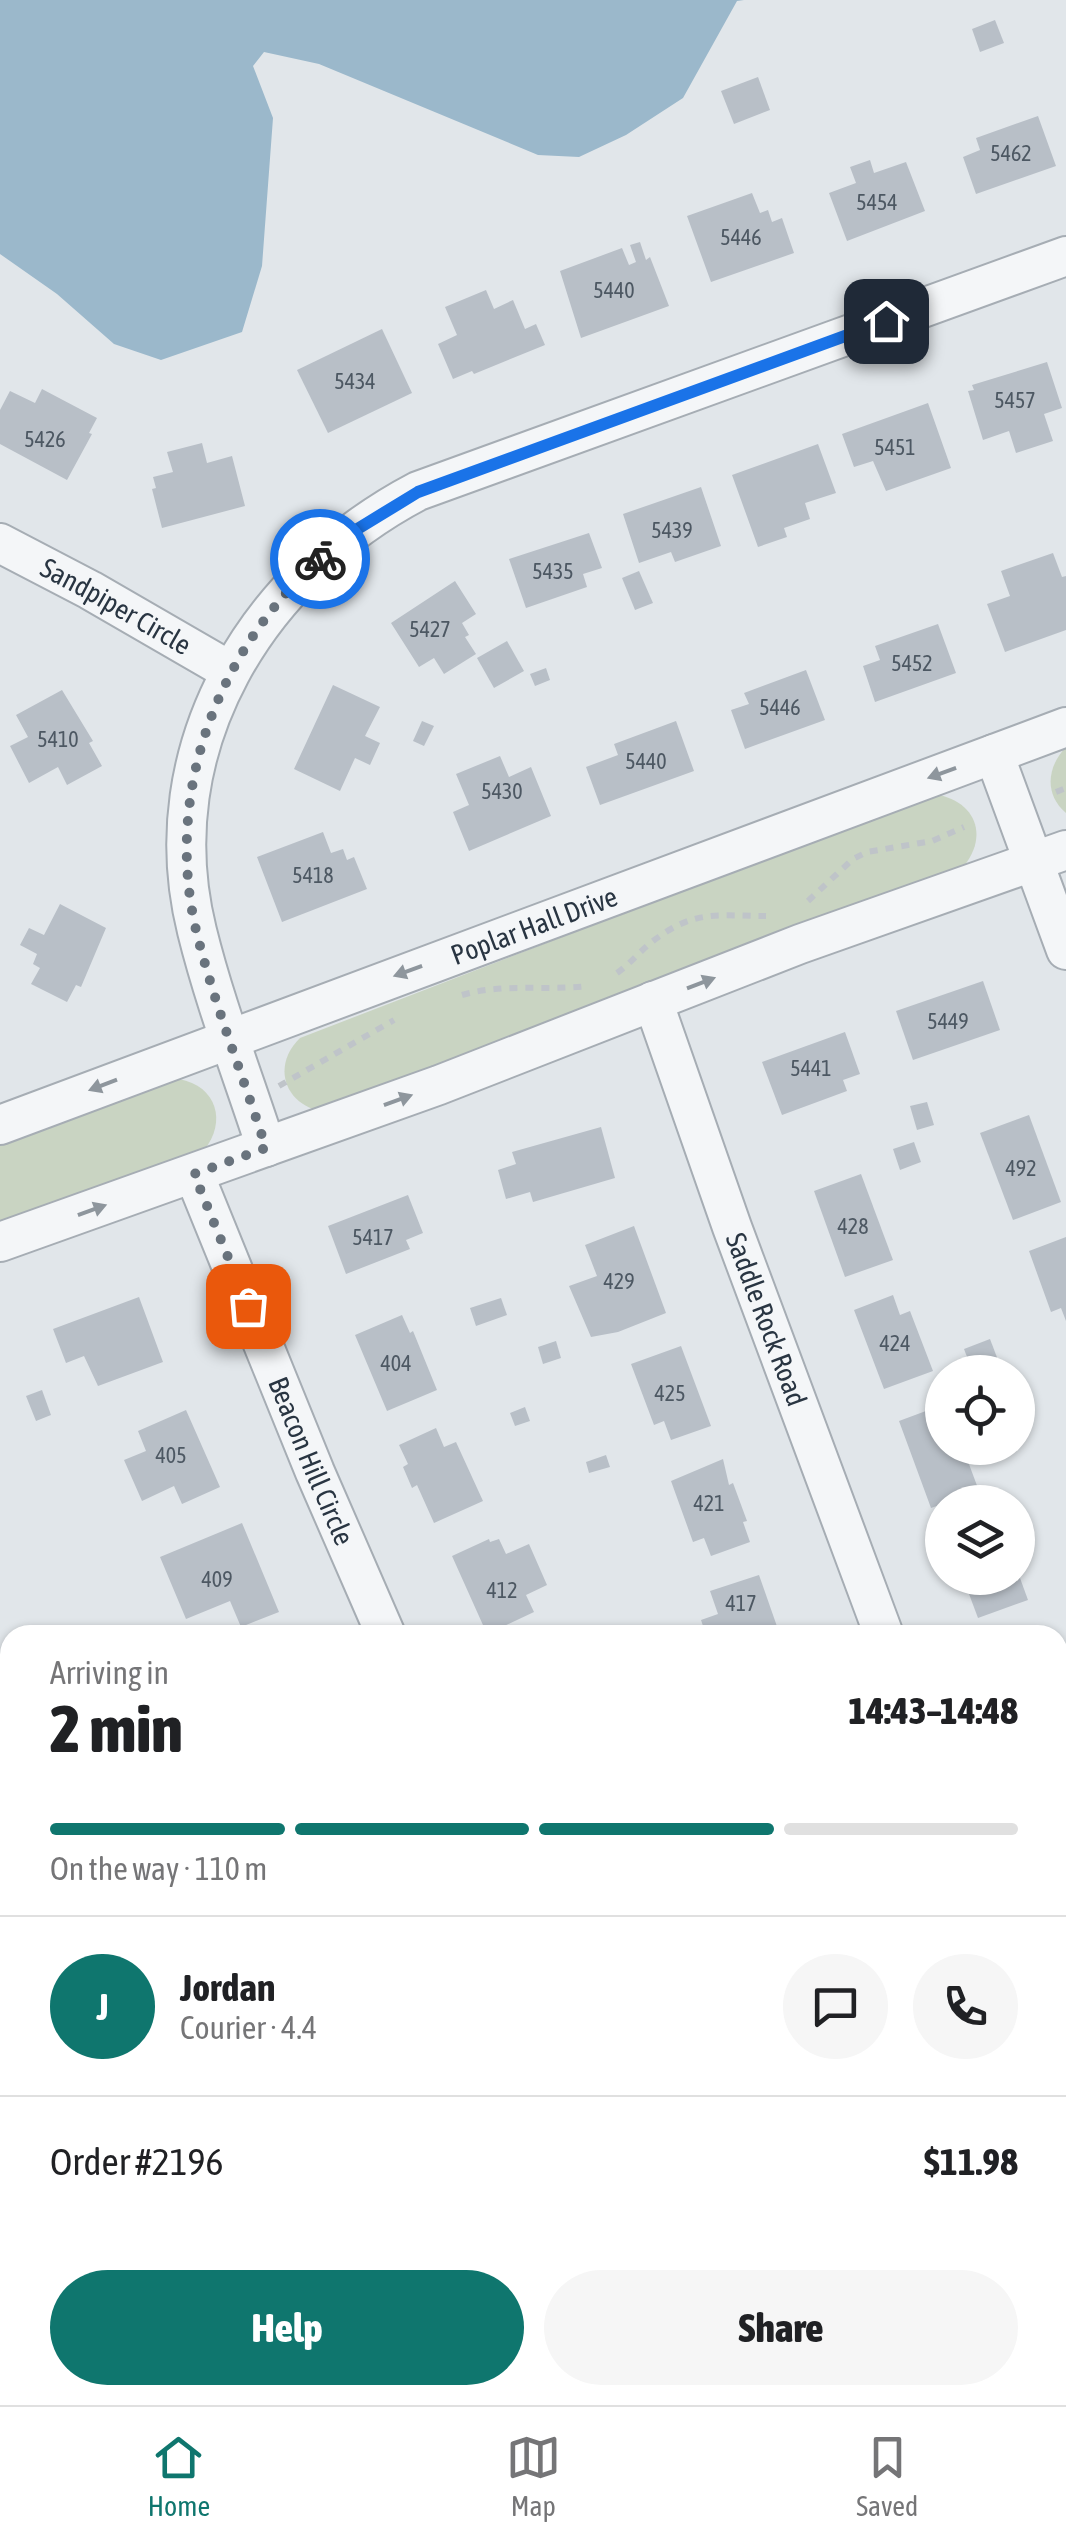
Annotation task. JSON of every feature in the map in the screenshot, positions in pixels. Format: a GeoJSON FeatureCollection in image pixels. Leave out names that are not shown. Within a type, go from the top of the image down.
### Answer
{"type":"FeatureCollection","features":[{"type":"Feature","properties":{"kind":"street"},"geometry":{"type":"LineString","coordinates":[[266,1148],[196,929],[187,862],[190,794],[202,739],[230,672],[260,622],[300,577],[346,536],[418,492],[1066,256]]}},
{"type":"Feature","properties":{"kind":"street","name":"Sandpiper Circle"},"geometry":{"type":"LineString","coordinates":[[0,542],[230,672]]}},
{"type":"Feature","properties":{"kind":"street","name":"Poplar Hall Drive"},"geometry":{"type":"LineString","coordinates":[[0,1125],[1066,727]]}},
{"type":"Feature","properties":{"kind":"street"},"geometry":{"type":"LineString","coordinates":[[994,754],[1050,856],[1066,950]]}},
{"type":"Feature","properties":{"kind":"street"},"geometry":{"type":"LineString","coordinates":[[0,1242],[439,1085],[800,944],[1050,856]]}},
{"type":"Feature","properties":{"kind":"street","name":"Saddle Rock Road"},"geometry":{"type":"LineString","coordinates":[[653,1002],[880,1625]]}},
{"type":"Feature","properties":{"kind":"street","name":"Beacon Hill Circle"},"geometry":{"type":"LineString","coordinates":[[194,1174],[382,1625]]}},
{"type":"Feature","properties":{"kind":"path"},"geometry":{"type":"LineString","coordinates":[[1056,792],[1066,788]]}},
{"type":"Feature","properties":{"kind":"path"},"geometry":{"type":"LineString","coordinates":[[798,910],[854,859],[867,852],[932,841],[964,827]]}},
{"type":"Feature","properties":{"kind":"path"},"geometry":{"type":"LineString","coordinates":[[609,978],[682,923],[727,913],[778,916]]}},
{"type":"Feature","properties":{"kind":"path"},"geometry":{"type":"LineString","coordinates":[[453,998],[485,988],[554,990],[597,985]]}},
{"type":"Feature","properties":{"kind":"path"},"geometry":{"type":"LineString","coordinates":[[250,1098],[290,1082],[407,1015]]}},
{"type":"Feature","properties":{"kind":"green space"},"geometry":{"type":"Polygon","coordinates":[[[1066,747],[1066,813],[1054,797],[1051,780],[1055,763],[1066,747]]]}},
{"type":"Feature","properties":{"kind":"green space"},"geometry":{"type":"Polygon","coordinates":[[[939,795],[962,805],[974,822],[975,843],[964,866],[327,1112],[301,1103],[287,1084],[286,1061],[300,1038],[925,797],[939,795]]]}},
{"type":"Feature","properties":{"kind":"green space"},"geometry":{"type":"Polygon","coordinates":[[[179,1079],[202,1089],[214,1107],[215,1128],[204,1150],[0,1227],[0,1143],[165,1080],[179,1079]]]}},
{"type":"Feature","properties":{"kind":"water"},"geometry":{"type":"Polygon","coordinates":[[[0,0],[744,0],[737,1],[683,98],[626,135],[579,157],[538,155],[319,64],[264,52],[253,66],[273,118],[262,266],[242,332],[161,360],[114,344],[57,294],[0,254],[0,0]]]}},
{"type":"Feature","properties":{"kind":"building"},"geometry":{"type":"Polygon","coordinates":[[[995,20],[1004,43],[980,52],[972,29],[995,20]]]}},
{"type":"Feature","properties":{"kind":"building"},"geometry":{"type":"Polygon","coordinates":[[[758,77],[770,110],[734,124],[721,91],[758,77]]]}},
{"type":"Feature","properties":{"kind":"building"},"geometry":{"type":"Polygon","coordinates":[[[1038,116],[1056,166],[976,194],[963,157],[980,150],[976,138],[1038,116]]]}},
{"type":"Feature","properties":{"kind":"building"},"geometry":{"type":"Polygon","coordinates":[[[870,160],[874,173],[906,162],[925,211],[847,241],[829,193],[856,183],[850,167],[870,160]]]}},
{"type":"Feature","properties":{"kind":"building"},"geometry":{"type":"Polygon","coordinates":[[[752,193],[760,213],[768,210],[772,222],[782,218],[794,253],[711,282],[687,216],[752,193]]]}},
{"type":"Feature","properties":{"kind":"building"},"geometry":{"type":"Polygon","coordinates":[[[640,242],[669,306],[581,338],[560,271],[622,248],[629,265],[636,262],[630,245],[640,242]]]}},
{"type":"Feature","properties":{"kind":"building"},"geometry":{"type":"Polygon","coordinates":[[[486,290],[494,309],[513,300],[525,329],[536,324],[545,345],[453,379],[438,344],[457,335],[445,307],[486,290]]]}},
{"type":"Feature","properties":{"kind":"building"},"geometry":{"type":"Polygon","coordinates":[[[382,329],[412,393],[328,433],[297,370],[382,329]]]}},
{"type":"Feature","properties":{"kind":"building"},"geometry":{"type":"Polygon","coordinates":[[[1047,362],[1062,408],[1044,414],[1053,441],[1016,453],[1009,431],[983,440],[968,391],[974,390],[972,385],[1047,362]]]}},
{"type":"Feature","properties":{"kind":"building"},"geometry":{"type":"Polygon","coordinates":[[[42,389],[97,418],[67,480],[0,444],[0,410],[10,391],[35,403],[42,389]]]}},
{"type":"Feature","properties":{"kind":"building"},"geometry":{"type":"Polygon","coordinates":[[[928,403],[951,468],[886,491],[873,461],[854,467],[842,434],[928,403]]]}},
{"type":"Feature","properties":{"kind":"building"},"geometry":{"type":"Polygon","coordinates":[[[202,443],[207,463],[232,456],[245,506],[162,528],[152,489],[156,488],[153,477],[173,472],[167,452],[202,443]]]}},
{"type":"Feature","properties":{"kind":"building"},"geometry":{"type":"Polygon","coordinates":[[[818,444],[836,493],[805,503],[810,519],[784,528],[787,537],[758,547],[732,475],[818,444]]]}},
{"type":"Feature","properties":{"kind":"building"},"geometry":{"type":"Polygon","coordinates":[[[701,487],[721,546],[675,562],[671,552],[639,563],[623,514],[701,487]]]}},
{"type":"Feature","properties":{"kind":"building"},"geometry":{"type":"Polygon","coordinates":[[[589,533],[602,568],[583,574],[587,587],[526,608],[509,559],[589,533]]]}},
{"type":"Feature","properties":{"kind":"building"},"geometry":{"type":"Polygon","coordinates":[[[1053,553],[1062,577],[1066,576],[1066,630],[1005,652],[987,604],[1010,596],[1001,571],[1053,553]]]}},
{"type":"Feature","properties":{"kind":"building"},"geometry":{"type":"Polygon","coordinates":[[[639,571],[653,603],[635,610],[622,578],[639,571]]]}},
{"type":"Feature","properties":{"kind":"building"},"geometry":{"type":"Polygon","coordinates":[[[455,581],[476,614],[462,623],[469,635],[465,637],[476,654],[444,674],[434,658],[419,667],[391,623],[455,581]]]}},
{"type":"Feature","properties":{"kind":"building"},"geometry":{"type":"Polygon","coordinates":[[[938,624],[956,673],[875,702],[863,666],[880,660],[875,646],[938,624]]]}},
{"type":"Feature","properties":{"kind":"building"},"geometry":{"type":"Polygon","coordinates":[[[507,641],[524,671],[494,688],[477,658],[507,641]]]}},
{"type":"Feature","properties":{"kind":"building"},"geometry":{"type":"Polygon","coordinates":[[[546,668],[550,680],[535,686],[530,674],[546,668]]]}},
{"type":"Feature","properties":{"kind":"building"},"geometry":{"type":"Polygon","coordinates":[[[806,670],[825,720],[745,749],[731,710],[749,704],[744,693],[806,670]]]}},
{"type":"Feature","properties":{"kind":"building"},"geometry":{"type":"Polygon","coordinates":[[[333,685],[380,707],[365,736],[380,743],[370,765],[355,758],[340,791],[294,769],[333,685]]]}},
{"type":"Feature","properties":{"kind":"building"},"geometry":{"type":"Polygon","coordinates":[[[62,690],[93,741],[89,743],[102,766],[67,785],[58,767],[29,783],[10,746],[28,737],[16,715],[62,690]]]}},
{"type":"Feature","properties":{"kind":"building"},"geometry":{"type":"Polygon","coordinates":[[[422,721],[434,726],[424,746],[413,741],[422,721]]]}},
{"type":"Feature","properties":{"kind":"building"},"geometry":{"type":"Polygon","coordinates":[[[676,721],[694,771],[600,805],[586,767],[618,755],[614,744],[676,721]]]}},
{"type":"Feature","properties":{"kind":"building"},"geometry":{"type":"Polygon","coordinates":[[[500,756],[509,777],[531,767],[551,816],[469,851],[453,812],[469,805],[456,774],[500,756]]]}},
{"type":"Feature","properties":{"kind":"building"},"geometry":{"type":"Polygon","coordinates":[[[323,832],[331,853],[343,849],[347,860],[354,857],[367,889],[282,922],[257,857],[323,832]]]}},
{"type":"Feature","properties":{"kind":"building"},"geometry":{"type":"Polygon","coordinates":[[[60,904],[106,928],[81,987],[76,985],[67,1002],[31,984],[40,968],[33,964],[37,954],[20,945],[29,928],[44,935],[60,904]]]}},
{"type":"Feature","properties":{"kind":"building"},"geometry":{"type":"Polygon","coordinates":[[[983,981],[1000,1030],[913,1060],[896,1011],[983,981]]]}},
{"type":"Feature","properties":{"kind":"building"},"geometry":{"type":"Polygon","coordinates":[[[845,1032],[860,1074],[843,1080],[847,1091],[782,1115],[762,1062],[845,1032]]]}},
{"type":"Feature","properties":{"kind":"building"},"geometry":{"type":"Polygon","coordinates":[[[927,1102],[934,1125],[917,1130],[910,1106],[927,1102]]]}},
{"type":"Feature","properties":{"kind":"building"},"geometry":{"type":"Polygon","coordinates":[[[1029,1115],[1061,1202],[1013,1220],[980,1133],[1029,1115]]]}},
{"type":"Feature","properties":{"kind":"building"},"geometry":{"type":"Polygon","coordinates":[[[601,1127],[615,1178],[533,1202],[530,1192],[506,1199],[498,1170],[516,1164],[512,1152],[601,1127]]]}},
{"type":"Feature","properties":{"kind":"building"},"geometry":{"type":"Polygon","coordinates":[[[914,1142],[921,1162],[900,1170],[893,1149],[914,1142]]]}},
{"type":"Feature","properties":{"kind":"building"},"geometry":{"type":"Polygon","coordinates":[[[861,1174],[893,1260],[845,1277],[814,1191],[861,1174]]]}},
{"type":"Feature","properties":{"kind":"building"},"geometry":{"type":"Polygon","coordinates":[[[408,1195],[423,1233],[406,1240],[410,1249],[346,1274],[328,1226],[408,1195]]]}},
{"type":"Feature","properties":{"kind":"building"},"geometry":{"type":"Polygon","coordinates":[[[634,1226],[666,1313],[618,1332],[591,1337],[569,1286],[597,1276],[585,1245],[634,1226]]]}},
{"type":"Feature","properties":{"kind":"building"},"geometry":{"type":"Polygon","coordinates":[[[1066,1237],[1066,1321],[1061,1308],[1051,1312],[1029,1251],[1066,1237]]]}},
{"type":"Feature","properties":{"kind":"building"},"geometry":{"type":"Polygon","coordinates":[[[893,1295],[900,1315],[910,1311],[927,1355],[925,1374],[884,1389],[854,1310],[893,1295]]]}},
{"type":"Feature","properties":{"kind":"building"},"geometry":{"type":"Polygon","coordinates":[[[139,1297],[163,1362],[98,1386],[84,1356],[66,1363],[53,1329],[139,1297]]]}},
{"type":"Feature","properties":{"kind":"building"},"geometry":{"type":"Polygon","coordinates":[[[501,1298],[507,1315],[476,1326],[470,1308],[501,1298]]]}},
{"type":"Feature","properties":{"kind":"building"},"geometry":{"type":"Polygon","coordinates":[[[402,1315],[410,1333],[413,1331],[437,1390],[387,1411],[355,1335],[402,1315]]]}},
{"type":"Feature","properties":{"kind":"building"},"geometry":{"type":"Polygon","coordinates":[[[990,1339],[996,1355],[966,1355],[964,1349],[990,1339]]]}},
{"type":"Feature","properties":{"kind":"building"},"geometry":{"type":"Polygon","coordinates":[[[556,1341],[561,1358],[543,1364],[538,1347],[556,1341]]]}},
{"type":"Feature","properties":{"kind":"building"},"geometry":{"type":"Polygon","coordinates":[[[681,1346],[711,1426],[671,1440],[664,1421],[654,1425],[631,1364],[681,1346]]]}},
{"type":"Feature","properties":{"kind":"building"},"geometry":{"type":"Polygon","coordinates":[[[42,1390],[51,1415],[36,1421],[26,1396],[42,1390]]]}},
{"type":"Feature","properties":{"kind":"building"},"geometry":{"type":"Polygon","coordinates":[[[525,1407],[530,1421],[515,1426],[510,1413],[525,1407]]]}},
{"type":"Feature","properties":{"kind":"building"},"geometry":{"type":"Polygon","coordinates":[[[186,1410],[220,1487],[182,1504],[174,1486],[142,1501],[124,1460],[146,1451],[138,1431],[186,1410]]]}},
{"type":"Feature","properties":{"kind":"building"},"geometry":{"type":"Polygon","coordinates":[[[925,1411],[925,1465],[969,1465],[977,1485],[925,1485],[925,1492],[899,1421],[925,1411]]]}},
{"type":"Feature","properties":{"kind":"building"},"geometry":{"type":"Polygon","coordinates":[[[436,1428],[444,1447],[456,1442],[483,1501],[434,1523],[417,1485],[412,1488],[403,1467],[408,1464],[399,1445],[436,1428]]]}},
{"type":"Feature","properties":{"kind":"building"},"geometry":{"type":"Polygon","coordinates":[[[606,1455],[610,1467],[589,1473],[586,1462],[606,1455]]]}},
{"type":"Feature","properties":{"kind":"building"},"geometry":{"type":"Polygon","coordinates":[[[723,1459],[729,1485],[733,1483],[747,1521],[743,1522],[750,1542],[711,1556],[704,1538],[693,1542],[671,1481],[723,1459]]]}},
{"type":"Feature","properties":{"kind":"building"},"geometry":{"type":"Polygon","coordinates":[[[242,1523],[279,1612],[240,1625],[230,1601],[186,1619],[160,1557],[242,1523]]]}},
{"type":"Feature","properties":{"kind":"building"},"geometry":{"type":"Polygon","coordinates":[[[489,1539],[499,1539],[506,1554],[529,1544],[547,1585],[526,1595],[534,1612],[506,1625],[483,1625],[452,1556],[489,1539]]]}},
{"type":"Feature","properties":{"kind":"building"},"geometry":{"type":"Polygon","coordinates":[[[759,1575],[776,1625],[703,1625],[701,1620],[718,1614],[710,1591],[759,1575]]]}},
{"type":"Feature","properties":{"kind":"building"},"geometry":{"type":"Polygon","coordinates":[[[969,1595],[1026,1595],[1028,1600],[978,1618],[969,1595]]]}},
{"type":"Feature","properties":{"kind":"way so far"},"geometry":{"type":"LineString","coordinates":[[248,1306],[194,1174],[266,1148],[196,929],[187,862],[190,794],[202,739],[230,672],[260,622],[320,559]]}},
{"type":"Feature","properties":{"kind":"route"},"geometry":{"type":"LineString","coordinates":[[320,559],[346,536],[418,492],[886,321]]}}]}
